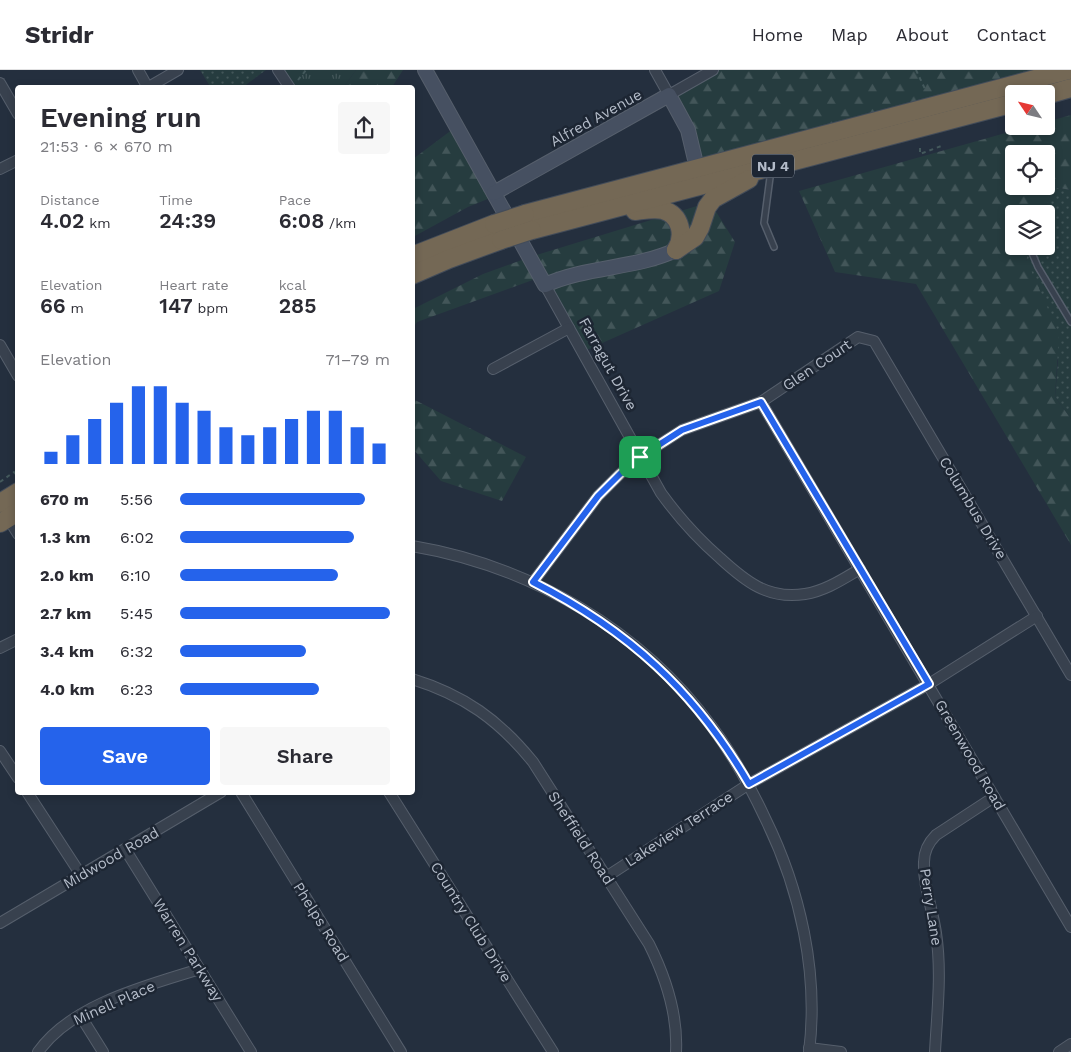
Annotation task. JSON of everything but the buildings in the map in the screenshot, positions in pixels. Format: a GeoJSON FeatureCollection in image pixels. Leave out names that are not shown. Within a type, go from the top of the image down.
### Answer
{"type":"FeatureCollection","features":[{"type":"Feature","properties":{"kind":"highway","name":"NJ 4"},"geometry":{"type":"LineString","coordinates":[[415,255],[497,232],[697,168],[1069,70]]}},
{"type":"Feature","properties":{"kind":"highway"},"geometry":{"type":"LineString","coordinates":[[1055,92],[1071,88]]}},
{"type":"Feature","properties":{"kind":"highway","name":"NJ 4"},"geometry":{"type":"LineString","coordinates":[[528,222],[580,217],[1005,105]]}},
{"type":"Feature","properties":{"kind":"highway"},"geometry":{"type":"LineString","coordinates":[[676,250],[694,237],[700,228],[707,207],[713,199],[771,167]]}},
{"type":"Feature","properties":{"kind":"highway"},"geometry":{"type":"LineString","coordinates":[[580,217],[663,210],[671,215],[680,226],[680,241],[676,250]]}},
{"type":"Feature","properties":{"kind":"highway","name":"NJ 4"},"geometry":{"type":"LineString","coordinates":[[415,274],[449,259],[497,232]]}},
{"type":"Feature","properties":{"kind":"highway"},"geometry":{"type":"LineString","coordinates":[[6,514],[15,498]]}},
{"type":"Feature","properties":{"kind":"street"},"geometry":{"type":"LineString","coordinates":[[138,70],[147,85]]}},
{"type":"Feature","properties":{"kind":"street"},"geometry":{"type":"LineString","coordinates":[[152,85],[178,70]]}},
{"type":"Feature","properties":{"kind":"street"},"geometry":{"type":"LineString","coordinates":[[278,70],[294,85]]}},
{"type":"Feature","properties":{"kind":"street","name":"Farragut Drive"},"geometry":{"type":"LineString","coordinates":[[425,70],[640,457],[661,493],[678,517],[697,538],[744,580],[758,588],[781,594],[804,594],[832,585],[860,569]]}},
{"type":"Feature","properties":{"kind":"street"},"geometry":{"type":"LineString","coordinates":[[656,70],[688,130],[697,168]]}},
{"type":"Feature","properties":{"kind":"street","name":"Alfred Avenue"},"geometry":{"type":"LineString","coordinates":[[494,193],[713,70]]}},
{"type":"Feature","properties":{"kind":"street"},"geometry":{"type":"LineString","coordinates":[[0,83],[15,109]]}},
{"type":"Feature","properties":{"kind":"street"},"geometry":{"type":"LineString","coordinates":[[0,170],[15,162]]}},
{"type":"Feature","properties":{"kind":"street"},"geometry":{"type":"LineString","coordinates":[[545,285],[564,278],[654,259],[676,250]]}},
{"type":"Feature","properties":{"kind":"street"},"geometry":{"type":"LineString","coordinates":[[492,369],[569,328]]}},
{"type":"Feature","properties":{"kind":"street","name":"Glen Court"},"geometry":{"type":"LineString","coordinates":[[533,582],[598,496],[640,457],[682,430],[761,402],[858,337],[874,341]]}},
{"type":"Feature","properties":{"kind":"street","name":"Columbus Drive"},"geometry":{"type":"LineString","coordinates":[[874,341],[1071,675]]}},
{"type":"Feature","properties":{"kind":"street"},"geometry":{"type":"LineString","coordinates":[[0,345],[15,371]]}},
{"type":"Feature","properties":{"kind":"street","name":"Greenwood Road"},"geometry":{"type":"LineString","coordinates":[[761,402],[1071,927]]}},
{"type":"Feature","properties":{"kind":"street"},"geometry":{"type":"LineString","coordinates":[[6,514],[15,529]]}},
{"type":"Feature","properties":{"kind":"street"},"geometry":{"type":"LineString","coordinates":[[415,547],[477,561],[533,582],[559,596],[608,625],[640,650],[692,701],[712,726],[749,784],[774,836],[797,899],[805,936],[809,973],[811,1003],[809,1050],[841,1052]]}},
{"type":"Feature","properties":{"kind":"street","name":"Lakeview Terrace"},"geometry":{"type":"LineString","coordinates":[[606,876],[749,784],[929,684],[1037,616]]}},
{"type":"Feature","properties":{"kind":"street"},"geometry":{"type":"LineString","coordinates":[[0,648],[15,640]]}},
{"type":"Feature","properties":{"kind":"street","name":"Sheffield Road"},"geometry":{"type":"LineString","coordinates":[[415,681],[455,695],[478,708],[517,742],[533,762],[649,944],[669,991],[674,1017],[676,1052]]}},
{"type":"Feature","properties":{"kind":"street"},"geometry":{"type":"LineString","coordinates":[[0,751],[15,774]]}},
{"type":"Feature","properties":{"kind":"street"},"geometry":{"type":"LineString","coordinates":[[29,795],[81,875]]}},
{"type":"Feature","properties":{"kind":"street","name":"Midwood Road"},"geometry":{"type":"LineString","coordinates":[[0,923],[216,795]]}},
{"type":"Feature","properties":{"kind":"street","name":"Phelps Road"},"geometry":{"type":"LineString","coordinates":[[243,795],[401,1052]]}},
{"type":"Feature","properties":{"kind":"street","name":"Country Club Drive"},"geometry":{"type":"LineString","coordinates":[[391,795],[553,1052]]}},
{"type":"Feature","properties":{"kind":"street","name":"Perry Lane"},"geometry":{"type":"LineString","coordinates":[[935,1052],[940,963],[925,876],[925,852],[929,842],[936,835],[994,796]]}},
{"type":"Feature","properties":{"kind":"street","name":"Warren Parkway"},"geometry":{"type":"LineString","coordinates":[[126,849],[251,1052]]}},
{"type":"Feature","properties":{"kind":"street","name":"Minell Place"},"geometry":{"type":"LineString","coordinates":[[38,1052],[57,1031],[80,1015],[145,987],[200,969]]}},
{"type":"Feature","properties":{"kind":"street"},"geometry":{"type":"LineString","coordinates":[[80,1015],[103,1052]]}},
{"type":"Feature","properties":{"kind":"street"},"geometry":{"type":"LineString","coordinates":[[1059,1052],[1071,1044]]}},
{"type":"Feature","properties":{"kind":"lane"},"geometry":{"type":"LineString","coordinates":[[771,167],[764,223],[774,247]]}},
{"type":"Feature","properties":{"kind":"lane"},"geometry":{"type":"LineString","coordinates":[[1033,255],[1071,322]]}},
{"type":"Feature","properties":{"kind":"path"},"geometry":{"type":"LineString","coordinates":[[294,85],[306,70]]}},
{"type":"Feature","properties":{"kind":"path"},"geometry":{"type":"LineString","coordinates":[[916,70],[926,91]]}},
{"type":"Feature","properties":{"kind":"path"},"geometry":{"type":"LineString","coordinates":[[920,148],[920,154],[944,145]]}},
{"type":"Feature","properties":{"kind":"path"},"geometry":{"type":"LineString","coordinates":[[0,482],[14,472],[15,474]]}},
{"type":"Feature","properties":{"kind":"green space"},"geometry":{"type":"Polygon","coordinates":[[[200,70],[266,70],[246,85],[209,85],[200,70]]]}},
{"type":"Feature","properties":{"kind":"green space"},"geometry":{"type":"Polygon","coordinates":[[[278,70],[356,70],[345,85],[289,85],[278,70]]]}},
{"type":"Feature","properties":{"kind":"green space"},"geometry":{"type":"Polygon","coordinates":[[[356,70],[403,70],[393,85],[345,85],[356,70]]]}},
{"type":"Feature","properties":{"kind":"green space"},"geometry":{"type":"Polygon","coordinates":[[[713,70],[1069,70],[1012,85],[1005,85],[1005,87],[697,168],[669,95],[713,70]]]}},
{"type":"Feature","properties":{"kind":"green space"},"geometry":{"type":"Polygon","coordinates":[[[1071,115],[1071,190],[1055,187],[1055,145],[1005,145],[1005,195],[1050,195],[1046,205],[1005,205],[1005,255],[1028,255],[1026,259],[1059,334],[1055,397],[1071,419],[1071,545],[916,284],[835,272],[799,191],[1005,133],[1005,135],[1055,135],[1055,119],[1071,115]]]}},
{"type":"Feature","properties":{"kind":"green space"},"geometry":{"type":"Polygon","coordinates":[[[457,126],[495,196],[468,207],[415,236],[415,158],[457,126]]]}},
{"type":"Feature","properties":{"kind":"green space"},"geometry":{"type":"Polygon","coordinates":[[[1055,187],[1071,190],[1071,419],[1055,397],[1058,361],[1026,259],[1028,255],[1055,255],[1055,205],[1046,205],[1050,195],[1055,195],[1055,187]]]}},
{"type":"Feature","properties":{"kind":"green space"},"geometry":{"type":"Polygon","coordinates":[[[710,202],[735,242],[719,291],[582,352],[541,277],[417,322],[415,325],[415,308],[483,274],[530,257],[710,202]]]}},
{"type":"Feature","properties":{"kind":"green space"},"geometry":{"type":"Polygon","coordinates":[[[415,400],[526,457],[502,501],[441,481],[415,451],[415,400]]]}},
{"type":"Feature","properties":{"kind":"route"},"geometry":{"type":"LineString","coordinates":[[761,402],[929,684],[749,784],[712,726],[669,677],[640,650],[614,630],[587,612],[533,582],[598,496],[640,457],[682,430],[761,402]]}}]}
